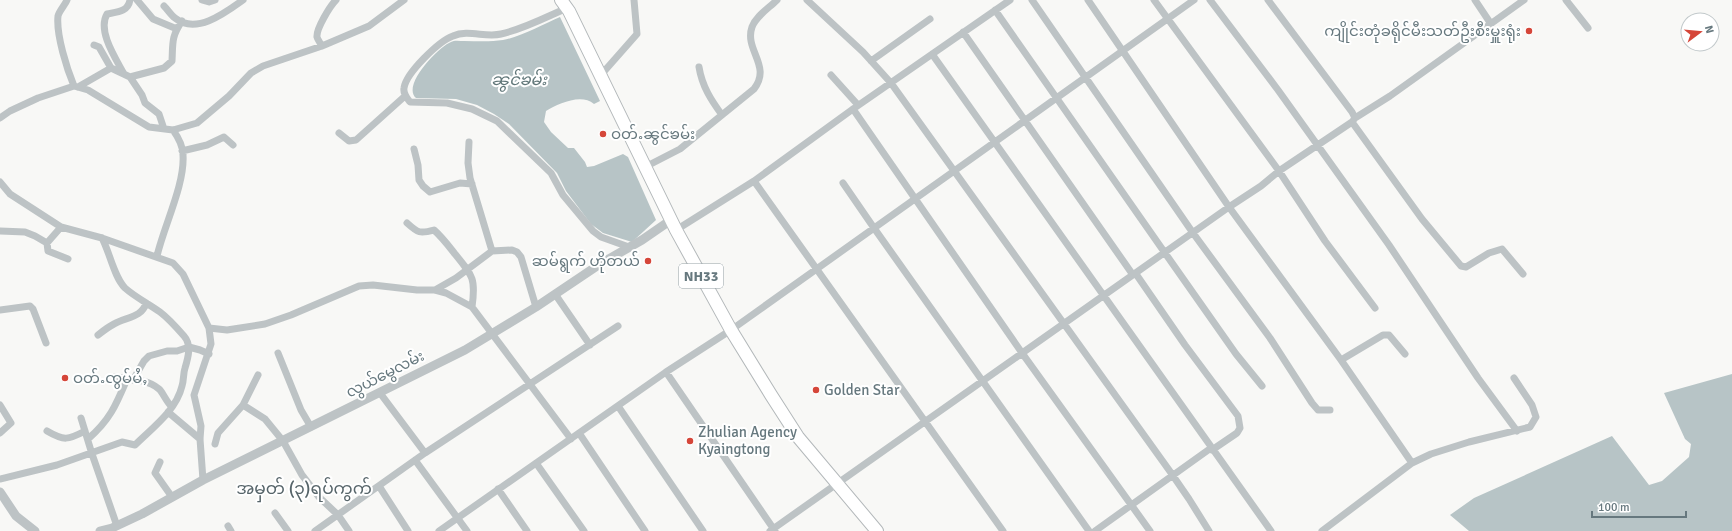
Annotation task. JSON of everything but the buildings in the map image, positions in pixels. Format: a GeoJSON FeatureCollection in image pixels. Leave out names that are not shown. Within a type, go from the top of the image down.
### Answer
{"type":"FeatureCollection","features":[{"type":"Feature","properties":{"kind":"highway","name":"NH33"},"geometry":{"type":"LineString","coordinates":[[564,4],[673,225],[731,330],[798,437],[877,531]]}},
{"type":"Feature","properties":{"kind":"street"},"geometry":{"type":"LineString","coordinates":[[67,0],[58,16],[65,62],[76,87]]}},
{"type":"Feature","properties":{"kind":"street"},"geometry":{"type":"LineString","coordinates":[[130,0],[128,7],[124,10],[108,14],[104,29],[105,36],[111,51],[127,76],[142,95],[144,103],[158,114],[164,129]]}},
{"type":"Feature","properties":{"kind":"street"},"geometry":{"type":"LineString","coordinates":[[137,0],[153,19],[177,29]]}},
{"type":"Feature","properties":{"kind":"street"},"geometry":{"type":"LineString","coordinates":[[202,0],[209,2],[216,0]]}},
{"type":"Feature","properties":{"kind":"street"},"geometry":{"type":"LineString","coordinates":[[164,6],[176,19],[191,25],[223,15],[243,0]]}},
{"type":"Feature","properties":{"kind":"street"},"geometry":{"type":"LineString","coordinates":[[322,46],[317,37],[318,31],[332,4],[336,0]]}},
{"type":"Feature","properties":{"kind":"street"},"geometry":{"type":"LineString","coordinates":[[76,87],[88,90],[149,127],[173,130],[197,123],[229,96],[251,73],[263,66],[322,46],[369,26],[404,0]]}},
{"type":"Feature","properties":{"kind":"street"},"geometry":{"type":"LineString","coordinates":[[600,76],[636,34],[634,0]]}},
{"type":"Feature","properties":{"kind":"street"},"geometry":{"type":"LineString","coordinates":[[645,167],[680,149],[754,89],[759,83],[761,75],[760,67],[753,48],[751,38],[752,28],[757,19],[777,0]]}},
{"type":"Feature","properties":{"kind":"street"},"geometry":{"type":"LineString","coordinates":[[807,0],[891,82],[1173,476],[1209,531]]}},
{"type":"Feature","properties":{"kind":"street"},"geometry":{"type":"LineString","coordinates":[[673,225],[754,181],[855,107],[1010,0]]}},
{"type":"Feature","properties":{"kind":"street"},"geometry":{"type":"LineString","coordinates":[[1032,0],[1193,233],[1270,338],[1318,410],[1330,410]]}},
{"type":"Feature","properties":{"kind":"street"},"geometry":{"type":"LineString","coordinates":[[1088,0],[1229,207],[1341,360],[1412,462]]}},
{"type":"Feature","properties":{"kind":"street"},"geometry":{"type":"LineString","coordinates":[[1154,0],[1279,171],[1325,241],[1375,308]]}},
{"type":"Feature","properties":{"kind":"street"},"geometry":{"type":"LineString","coordinates":[[439,531],[666,372],[731,330],[1194,0]]}},
{"type":"Feature","properties":{"kind":"street"},"geometry":{"type":"LineString","coordinates":[[1210,0],[1278,90],[1389,245],[1478,378],[1517,431]]}},
{"type":"Feature","properties":{"kind":"street"},"geometry":{"type":"LineString","coordinates":[[1268,0],[1422,218],[1461,266],[1466,267],[1489,253],[1502,249],[1523,274]]}},
{"type":"Feature","properties":{"kind":"street"},"geometry":{"type":"LineString","coordinates":[[1475,0],[1491,24]]}},
{"type":"Feature","properties":{"kind":"street"},"geometry":{"type":"LineString","coordinates":[[666,372],[772,530],[1229,207],[1262,186],[1279,171],[1390,96],[1524,0]]}},
{"type":"Feature","properties":{"kind":"street"},"geometry":{"type":"LineString","coordinates":[[1566,0],[1588,28]]}},
{"type":"Feature","properties":{"kind":"street"},"geometry":{"type":"LineString","coordinates":[[564,4],[502,34],[487,36],[469,34],[455,35],[445,39],[421,62],[409,78],[404,88],[405,96],[410,102],[447,103],[472,110],[497,121],[551,173],[563,195],[593,231],[601,237],[629,247]]}},
{"type":"Feature","properties":{"kind":"street"},"geometry":{"type":"LineString","coordinates":[[995,10],[1236,354],[1262,386]]}},
{"type":"Feature","properties":{"kind":"street"},"geometry":{"type":"LineString","coordinates":[[871,61],[930,19]]}},
{"type":"Feature","properties":{"kind":"street"},"geometry":{"type":"LineString","coordinates":[[94,45],[99,47],[110,68],[127,76],[164,68],[172,61],[171,44],[182,21]]}},
{"type":"Feature","properties":{"kind":"street"},"geometry":{"type":"LineString","coordinates":[[963,32],[1134,275],[1238,416],[1240,428],[1237,433],[1130,505],[1095,531]]}},
{"type":"Feature","properties":{"kind":"street"},"geometry":{"type":"LineString","coordinates":[[932,54],[1103,297],[1271,531]]}},
{"type":"Feature","properties":{"kind":"street"},"geometry":{"type":"LineString","coordinates":[[699,67],[701,78],[708,96],[722,115]]}},
{"type":"Feature","properties":{"kind":"street"},"geometry":{"type":"LineString","coordinates":[[0,118],[10,110],[38,98],[76,87],[110,68]]}},
{"type":"Feature","properties":{"kind":"street"},"geometry":{"type":"LineString","coordinates":[[831,75],[855,107],[915,199],[1022,353],[1150,531]]}},
{"type":"Feature","properties":{"kind":"street"},"geometry":{"type":"LineString","coordinates":[[339,134],[349,141],[356,140],[405,96]]}},
{"type":"Feature","properties":{"kind":"street"},"geometry":{"type":"LineString","coordinates":[[157,256],[161,237],[178,190],[183,155],[180,141],[173,130]]}},
{"type":"Feature","properties":{"kind":"street"},"geometry":{"type":"LineString","coordinates":[[182,151],[207,145],[224,137],[233,145]]}},
{"type":"Feature","properties":{"kind":"street"},"geometry":{"type":"LineString","coordinates":[[470,142],[468,163],[472,184],[492,251]]}},
{"type":"Feature","properties":{"kind":"street"},"geometry":{"type":"LineString","coordinates":[[414,149],[418,165],[419,180],[430,192],[460,183],[472,184]]}},
{"type":"Feature","properties":{"kind":"street"},"geometry":{"type":"LineString","coordinates":[[754,181],[1003,531]]}},
{"type":"Feature","properties":{"kind":"street"},"geometry":{"type":"LineString","coordinates":[[0,182],[10,194],[61,226],[157,256],[173,263],[183,274],[209,328],[211,344],[194,395],[201,426],[200,438],[203,480]]}},
{"type":"Feature","properties":{"kind":"street"},"geometry":{"type":"LineString","coordinates":[[843,183],[1089,531]]}},
{"type":"Feature","properties":{"kind":"street"},"geometry":{"type":"LineString","coordinates":[[407,223],[422,234],[434,230],[443,238],[468,269],[475,289],[472,308]]}},
{"type":"Feature","properties":{"kind":"street","name":"လွယ်မွေလမ်း"},"geometry":{"type":"LineString","coordinates":[[100,531],[117,526],[203,480],[465,350],[536,307],[600,264],[629,247],[673,225]]}},
{"type":"Feature","properties":{"kind":"street"},"geometry":{"type":"LineString","coordinates":[[61,226],[47,244],[48,251],[68,259]]}},
{"type":"Feature","properties":{"kind":"street"},"geometry":{"type":"LineString","coordinates":[[0,231],[25,232],[35,236],[47,244]]}},
{"type":"Feature","properties":{"kind":"street"},"geometry":{"type":"LineString","coordinates":[[0,479],[57,465],[92,454],[122,442],[135,445],[157,426],[170,410],[182,386],[183,376],[189,356],[189,348],[185,337],[161,313],[125,288],[118,278],[109,251],[102,238]]}},
{"type":"Feature","properties":{"kind":"street"},"geometry":{"type":"LineString","coordinates":[[436,290],[492,251],[512,250],[517,252],[521,257],[536,307]]}},
{"type":"Feature","properties":{"kind":"street"},"geometry":{"type":"LineString","coordinates":[[209,328],[227,330],[266,324],[359,286],[436,290],[446,293],[472,308],[571,439]]}},
{"type":"Feature","properties":{"kind":"street"},"geometry":{"type":"LineString","coordinates":[[555,294],[590,344]]}},
{"type":"Feature","properties":{"kind":"street"},"geometry":{"type":"LineString","coordinates":[[98,335],[115,323],[126,320],[141,312],[146,303]]}},
{"type":"Feature","properties":{"kind":"street"},"geometry":{"type":"LineString","coordinates":[[0,310],[30,306],[33,309],[46,343]]}},
{"type":"Feature","properties":{"kind":"street"},"geometry":{"type":"LineString","coordinates":[[315,531],[425,453],[618,326]]}},
{"type":"Feature","properties":{"kind":"street"},"geometry":{"type":"LineString","coordinates":[[1341,360],[1383,335],[1389,335],[1405,354]]}},
{"type":"Feature","properties":{"kind":"street"},"geometry":{"type":"LineString","coordinates":[[88,439],[102,427],[112,413],[130,379],[149,356],[167,351],[177,351],[189,348],[200,350],[208,354]]}},
{"type":"Feature","properties":{"kind":"street"},"geometry":{"type":"LineString","coordinates":[[278,354],[311,427]]}},
{"type":"Feature","properties":{"kind":"street"},"geometry":{"type":"LineString","coordinates":[[215,444],[218,433],[243,405],[258,375]]}},
{"type":"Feature","properties":{"kind":"street"},"geometry":{"type":"LineString","coordinates":[[115,377],[144,381],[160,389],[170,410],[200,438]]}},
{"type":"Feature","properties":{"kind":"street"},"geometry":{"type":"LineString","coordinates":[[1322,531],[1412,462],[1431,454],[1469,442],[1530,427],[1536,417],[1532,405],[1514,378]]}},
{"type":"Feature","properties":{"kind":"street"},"geometry":{"type":"LineString","coordinates":[[380,393],[425,453]]}},
{"type":"Feature","properties":{"kind":"street"},"geometry":{"type":"LineString","coordinates":[[0,405],[11,423],[0,433]]}},
{"type":"Feature","properties":{"kind":"street"},"geometry":{"type":"LineString","coordinates":[[243,405],[265,419],[283,441],[302,475],[319,497],[338,515],[349,531]]}},
{"type":"Feature","properties":{"kind":"street"},"geometry":{"type":"LineString","coordinates":[[618,406],[703,531]]}},
{"type":"Feature","properties":{"kind":"street"},"geometry":{"type":"LineString","coordinates":[[81,418],[117,526]]}},
{"type":"Feature","properties":{"kind":"street"},"geometry":{"type":"LineString","coordinates":[[46,431],[59,438],[66,439],[85,431]]}},
{"type":"Feature","properties":{"kind":"street"},"geometry":{"type":"LineString","coordinates":[[579,433],[645,531]]}},
{"type":"Feature","properties":{"kind":"street"},"geometry":{"type":"LineString","coordinates":[[415,460],[467,531]]}},
{"type":"Feature","properties":{"kind":"street"},"geometry":{"type":"LineString","coordinates":[[160,462],[155,473],[172,497]]}},
{"type":"Feature","properties":{"kind":"street"},"geometry":{"type":"LineString","coordinates":[[536,462],[584,531]]}},
{"type":"Feature","properties":{"kind":"street"},"geometry":{"type":"LineString","coordinates":[[379,486],[408,531]]}},
{"type":"Feature","properties":{"kind":"street"},"geometry":{"type":"LineString","coordinates":[[498,489],[527,531]]}},
{"type":"Feature","properties":{"kind":"street"},"geometry":{"type":"LineString","coordinates":[[0,492],[16,516],[36,531]]}},
{"type":"Feature","properties":{"kind":"street"},"geometry":{"type":"LineString","coordinates":[[275,513],[288,531]]}},
{"type":"Feature","properties":{"kind":"water","name":"ၼွင်ၶမ်း"},"geometry":{"type":"Polygon","coordinates":[[[560,17],[600,101],[594,104],[583,99],[557,105],[546,111],[544,122],[551,132],[568,148],[574,148],[587,167],[594,166],[623,154],[628,157],[656,220],[632,242],[603,233],[591,224],[566,191],[557,173],[509,124],[477,105],[456,99],[416,98],[413,92],[414,84],[424,67],[431,58],[451,42],[503,40],[524,33],[560,17]]]}},
{"type":"Feature","properties":{"kind":"water"},"geometry":{"type":"Polygon","coordinates":[[[1732,374],[1732,531],[1469,531],[1450,515],[1474,498],[1612,436],[1649,485],[1662,481],[1689,457],[1691,444],[1685,439],[1664,393],[1732,374]]]}},
{"type":"Feature","properties":{"kind":"place","name":"ကျိုင်းတုံခရိုင်မီးသတ်ဦးစီးမှူးရုံး"},"geometry":{"type":"Point","coordinates":[1529,31]}},
{"type":"Feature","properties":{"kind":"place","name":"ဝတ်ႉၼွင်ၶမ်း"},"geometry":{"type":"Point","coordinates":[603,134]}},
{"type":"Feature","properties":{"kind":"place","name":"ဆမ်ရွက် ဟိုတယ်"},"geometry":{"type":"Point","coordinates":[648,261]}},
{"type":"Feature","properties":{"kind":"place","name":"ဝတ်ႉၸွမ်မႆႇ"},"geometry":{"type":"Point","coordinates":[65,378]}},
{"type":"Feature","properties":{"kind":"place","name":"Golden Star"},"geometry":{"type":"Point","coordinates":[816,390]}},
{"type":"Feature","properties":{"kind":"place","name":"Zhulian Agency Kyaingtong"},"geometry":{"type":"Point","coordinates":[690,441]}},
{"type":"Feature","properties":{"kind":"district","name":"အမှတ် (၃)ရပ်ကွက်"},"geometry":{"type":"Point","coordinates":[304,488]}}]}
